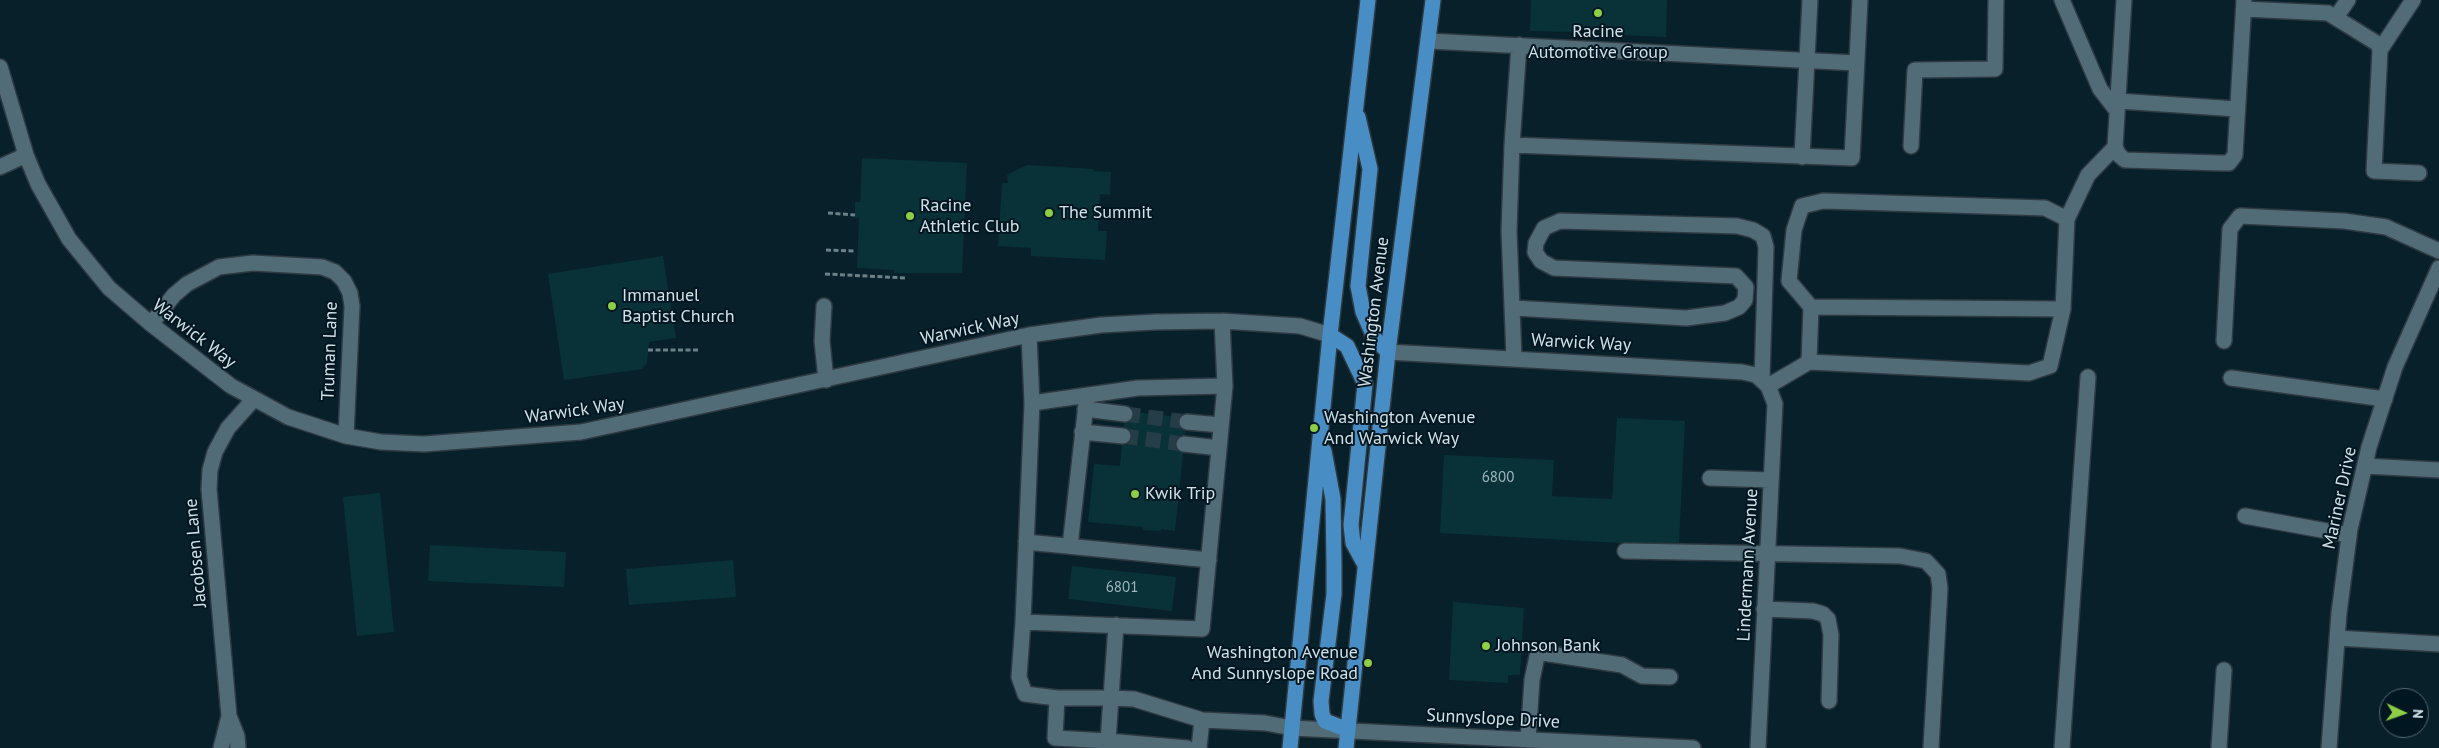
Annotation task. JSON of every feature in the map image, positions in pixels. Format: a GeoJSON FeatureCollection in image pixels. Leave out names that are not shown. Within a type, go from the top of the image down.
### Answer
{"type":"FeatureCollection","features":[{"type":"Feature","properties":{"kind":"main road"},"geometry":{"type":"LineString","coordinates":[[1290,748],[1330,335],[1368,0]]}},
{"type":"Feature","properties":{"kind":"main road","name":"Washington Avenue"},"geometry":{"type":"LineString","coordinates":[[1346,748],[1388,352],[1433,0]]}},
{"type":"Feature","properties":{"kind":"main road"},"geometry":{"type":"LineString","coordinates":[[1356,106],[1370,169],[1358,286],[1362,312],[1375,339],[1388,352]]}},
{"type":"Feature","properties":{"kind":"main road"},"geometry":{"type":"LineString","coordinates":[[1330,335],[1347,346],[1365,384],[1351,525],[1353,543],[1365,565]]}},
{"type":"Feature","properties":{"kind":"main road"},"geometry":{"type":"LineString","coordinates":[[1321,433],[1333,499],[1334,564],[1334,594],[1321,701],[1322,714],[1325,721],[1348,730]]}},
{"type":"Feature","properties":{"kind":"main road"},"geometry":{"type":"LineString","coordinates":[[1292,728],[1297,748]]}},
{"type":"Feature","properties":{"kind":"street"},"geometry":{"type":"LineString","coordinates":[[1802,157],[1810,0]]}},
{"type":"Feature","properties":{"kind":"street"},"geometry":{"type":"LineString","coordinates":[[1512,145],[1852,158],[1860,0]]}},
{"type":"Feature","properties":{"kind":"street"},"geometry":{"type":"LineString","coordinates":[[2062,0],[2100,89],[2117,106],[2238,109]]}},
{"type":"Feature","properties":{"kind":"street"},"geometry":{"type":"LineString","coordinates":[[2124,0],[2115,147],[2119,156],[2125,160],[2229,163],[2235,155],[2244,4],[2328,13],[2378,44],[2380,50],[2374,171],[2419,173]]}},
{"type":"Feature","properties":{"kind":"street"},"geometry":{"type":"LineString","coordinates":[[2336,17],[2348,0]]}},
{"type":"Feature","properties":{"kind":"street"},"geometry":{"type":"LineString","coordinates":[[2380,50],[2413,0]]}},
{"type":"Feature","properties":{"kind":"street"},"geometry":{"type":"LineString","coordinates":[[1911,146],[1915,70],[1995,69],[1999,1]]}},
{"type":"Feature","properties":{"kind":"street"},"geometry":{"type":"LineString","coordinates":[[1428,40],[1856,63]]}},
{"type":"Feature","properties":{"kind":"street"},"geometry":{"type":"LineString","coordinates":[[1514,358],[1514,308],[1509,231],[1512,145],[1519,45]]}},
{"type":"Feature","properties":{"kind":"street","name":"Warwick Way"},"geometry":{"type":"LineString","coordinates":[[0,67],[26,154],[52,212],[74,245],[109,288],[151,324],[231,386],[253,400],[288,417],[346,436],[381,442],[424,444],[581,432],[1029,335],[1110,325],[1222,321],[1300,326],[1330,335]]}},
{"type":"Feature","properties":{"kind":"street"},"geometry":{"type":"LineString","coordinates":[[1765,382],[1809,362],[2029,373],[2050,366],[2063,310],[2067,219],[2088,175],[2115,147]]}},
{"type":"Feature","properties":{"kind":"street"},"geometry":{"type":"LineString","coordinates":[[0,167],[26,154]]}},
{"type":"Feature","properties":{"kind":"street"},"geometry":{"type":"LineString","coordinates":[[1809,362],[1810,307],[1789,281],[1794,230],[1802,206],[1823,200],[2045,208],[2067,219]]}},
{"type":"Feature","properties":{"kind":"street"},"geometry":{"type":"LineString","coordinates":[[2224,341],[2230,229],[2240,216],[2344,221],[2386,226],[2439,252]]}},
{"type":"Feature","properties":{"kind":"street","name":"Lindermann Avenue"},"geometry":{"type":"LineString","coordinates":[[1514,308],[1686,318],[1725,313],[1739,307],[1745,300],[1746,287],[1736,276],[1554,268],[1541,261],[1535,252],[1536,243],[1544,228],[1560,221],[1736,226],[1753,230],[1762,236],[1766,247],[1765,382],[1775,404],[1758,748]]}},
{"type":"Feature","properties":{"kind":"street","name":"Truman Lane"},"geometry":{"type":"LineString","coordinates":[[151,324],[174,295],[187,284],[218,267],[253,263],[322,267],[335,272],[344,281],[350,293],[352,306],[346,436]]}},
{"type":"Feature","properties":{"kind":"street","name":"Mariner Drive"},"geometry":{"type":"LineString","coordinates":[[2329,748],[2337,638],[2349,534],[2365,466],[2396,366],[2439,268]]}},
{"type":"Feature","properties":{"kind":"street"},"geometry":{"type":"LineString","coordinates":[[824,306],[822,341],[826,380]]}},
{"type":"Feature","properties":{"kind":"street"},"geometry":{"type":"LineString","coordinates":[[1810,307],[2063,310]]}},
{"type":"Feature","properties":{"kind":"street"},"geometry":{"type":"LineString","coordinates":[[1029,335],[1032,403],[1022,622],[1202,629],[1225,386],[1222,321]]}},
{"type":"Feature","properties":{"kind":"street","name":"Warwick Way"},"geometry":{"type":"LineString","coordinates":[[1388,352],[1742,372],[1765,382]]}},
{"type":"Feature","properties":{"kind":"street"},"geometry":{"type":"LineString","coordinates":[[2062,748],[2088,377]]}},
{"type":"Feature","properties":{"kind":"street"},"geometry":{"type":"LineString","coordinates":[[2231,378],[2385,399]]}},
{"type":"Feature","properties":{"kind":"street"},"geometry":{"type":"LineString","coordinates":[[1032,403],[1086,402],[1138,388],[1225,386]]}},
{"type":"Feature","properties":{"kind":"street","name":"Jacobsen Lane"},"geometry":{"type":"LineString","coordinates":[[238,748],[237,736],[229,716],[209,488],[210,470],[215,452],[228,428],[253,400]]}},
{"type":"Feature","properties":{"kind":"street"},"geometry":{"type":"LineString","coordinates":[[1086,402],[1125,414]]}},
{"type":"Feature","properties":{"kind":"street"},"geometry":{"type":"LineString","coordinates":[[1070,546],[1086,402]]}},
{"type":"Feature","properties":{"kind":"street"},"geometry":{"type":"LineString","coordinates":[[1187,422],[1221,425]]}},
{"type":"Feature","properties":{"kind":"street"},"geometry":{"type":"LineString","coordinates":[[1082,432],[1123,436]]}},
{"type":"Feature","properties":{"kind":"street"},"geometry":{"type":"LineString","coordinates":[[1184,444],[1219,448]]}},
{"type":"Feature","properties":{"kind":"street"},"geometry":{"type":"LineString","coordinates":[[2365,466],[2439,470]]}},
{"type":"Feature","properties":{"kind":"street"},"geometry":{"type":"LineString","coordinates":[[1710,478],[1771,480]]}},
{"type":"Feature","properties":{"kind":"street"},"geometry":{"type":"LineString","coordinates":[[2245,516],[2349,534]]}},
{"type":"Feature","properties":{"kind":"street"},"geometry":{"type":"LineString","coordinates":[[1026,542],[1209,560]]}},
{"type":"Feature","properties":{"kind":"street"},"geometry":{"type":"LineString","coordinates":[[1625,551],[1767,552],[1900,556],[1926,561],[1938,574],[1940,588],[1932,748]]}},
{"type":"Feature","properties":{"kind":"street"},"geometry":{"type":"LineString","coordinates":[[1764,609],[1813,611],[1823,614],[1828,619],[1831,634],[1829,700]]}},
{"type":"Feature","properties":{"kind":"street","name":"Sunnyslope Drive"},"geometry":{"type":"LineString","coordinates":[[1022,622],[1019,677],[1025,694],[1057,698],[1134,699],[1202,720],[1264,723],[1292,728],[1348,730],[1416,741],[1528,740],[1693,748]]}},
{"type":"Feature","properties":{"kind":"street"},"geometry":{"type":"LineString","coordinates":[[1097,743],[1112,698],[1116,625]]}},
{"type":"Feature","properties":{"kind":"street"},"geometry":{"type":"LineString","coordinates":[[2337,638],[2439,644]]}},
{"type":"Feature","properties":{"kind":"street"},"geometry":{"type":"LineString","coordinates":[[1528,740],[1532,680],[1537,656],[1543,653],[1622,666],[1642,676],[1670,677]]}},
{"type":"Feature","properties":{"kind":"street"},"geometry":{"type":"LineString","coordinates":[[2219,748],[2224,670]]}},
{"type":"Feature","properties":{"kind":"street"},"geometry":{"type":"LineString","coordinates":[[1057,698],[1055,738],[1097,743],[1187,748]]}},
{"type":"Feature","properties":{"kind":"street","name":"Jacobsen Lane"},"geometry":{"type":"LineString","coordinates":[[221,748],[229,716]]}},
{"type":"Feature","properties":{"kind":"street"},"geometry":{"type":"LineString","coordinates":[[1199,748],[1202,720]]}},
{"type":"Feature","properties":{"kind":"path"},"geometry":{"type":"LineString","coordinates":[[828,213],[855,215]]}},
{"type":"Feature","properties":{"kind":"path"},"geometry":{"type":"LineString","coordinates":[[826,250],[854,250]]}},
{"type":"Feature","properties":{"kind":"path"},"geometry":{"type":"LineString","coordinates":[[826,274],[900,276],[906,278]]}},
{"type":"Feature","properties":{"kind":"path"},"geometry":{"type":"LineString","coordinates":[[648,350],[699,350]]}},
{"type":"Feature","properties":{"kind":"building","name":"Racine Automotive Group"},"geometry":{"type":"Polygon","coordinates":[[[1531,0],[1667,0],[1666,37],[1602,34],[1599,29],[1582,29],[1574,32],[1530,31],[1531,0]]]}},
{"type":"Feature","properties":{"kind":"building","name":"Racine Athletic Club"},"geometry":{"type":"Polygon","coordinates":[[[862,158],[967,163],[962,273],[894,273],[894,270],[857,268],[859,218],[855,218],[855,202],[860,202],[862,158]]]}},
{"type":"Feature","properties":{"kind":"building","name":"The Summit"},"geometry":{"type":"Polygon","coordinates":[[[1027,165],[1111,172],[1110,195],[1100,194],[1098,231],[1107,231],[1105,260],[1031,256],[1031,248],[998,246],[1002,183],[1008,183],[1007,175],[1027,165]]]}},
{"type":"Feature","properties":{"kind":"building","name":"Immanuel Baptist Church"},"geometry":{"type":"Polygon","coordinates":[[[663,256],[676,338],[649,342],[647,363],[642,369],[564,380],[548,274],[663,256]]]}},
{"type":"Feature","properties":{"kind":"building","name":"Kwik Trip"},"geometry":{"type":"Polygon","coordinates":[[[1134,412],[1179,417],[1178,425],[1186,431],[1185,435],[1180,436],[1175,442],[1176,448],[1183,453],[1175,531],[1161,529],[1161,531],[1143,530],[1143,527],[1088,522],[1094,464],[1120,466],[1122,445],[1127,444],[1132,437],[1131,432],[1124,427],[1124,423],[1132,420],[1134,412]]]}},
{"type":"Feature","properties":{"kind":"building"},"geometry":{"type":"Polygon","coordinates":[[[1617,418],[1685,421],[1679,543],[1620,543],[1440,533],[1444,455],[1554,460],[1552,496],[1612,499],[1617,418]]]}},
{"type":"Feature","properties":{"kind":"building"},"geometry":{"type":"Polygon","coordinates":[[[380,493],[394,632],[357,636],[343,497],[380,493]]]}},
{"type":"Feature","properties":{"kind":"building"},"geometry":{"type":"Polygon","coordinates":[[[430,545],[566,552],[564,587],[428,581],[430,545]]]}},
{"type":"Feature","properties":{"kind":"building"},"geometry":{"type":"Polygon","coordinates":[[[733,560],[736,597],[629,605],[626,569],[733,560]]]}},
{"type":"Feature","properties":{"kind":"building"},"geometry":{"type":"Polygon","coordinates":[[[1072,566],[1176,577],[1172,611],[1068,599],[1072,566]]]}},
{"type":"Feature","properties":{"kind":"building","name":"Johnson Bank"},"geometry":{"type":"Polygon","coordinates":[[[1453,602],[1524,608],[1520,675],[1508,675],[1508,683],[1449,680],[1453,602]]]}},
{"type":"Feature","properties":{"kind":"tunnel"},"geometry":{"type":"LineString","coordinates":[[1125,414],[1187,422]]}},
{"type":"Feature","properties":{"kind":"tunnel"},"geometry":{"type":"LineString","coordinates":[[1123,436],[1184,444]]}},
{"type":"Feature","properties":{"kind":"place","name":"Racine Automotive Group"},"geometry":{"type":"Point","coordinates":[1598,13]}},
{"type":"Feature","properties":{"kind":"place","name":"The Summit"},"geometry":{"type":"Point","coordinates":[1049,213]}},
{"type":"Feature","properties":{"kind":"place","name":"Racine Athletic Club"},"geometry":{"type":"Point","coordinates":[910,216]}},
{"type":"Feature","properties":{"kind":"place","name":"Immanuel Baptist Church"},"geometry":{"type":"Point","coordinates":[612,306]}},
{"type":"Feature","properties":{"kind":"place","name":"Washington Avenue And Warwick Way"},"geometry":{"type":"Point","coordinates":[1314,428]}},
{"type":"Feature","properties":{"kind":"place","name":"Kwik Trip"},"geometry":{"type":"Point","coordinates":[1135,494]}},
{"type":"Feature","properties":{"kind":"place","name":"Johnson Bank"},"geometry":{"type":"Point","coordinates":[1486,646]}},
{"type":"Feature","properties":{"kind":"place","name":"Washington Avenue And Sunnyslope Road"},"geometry":{"type":"Point","coordinates":[1368,663]}}]}
